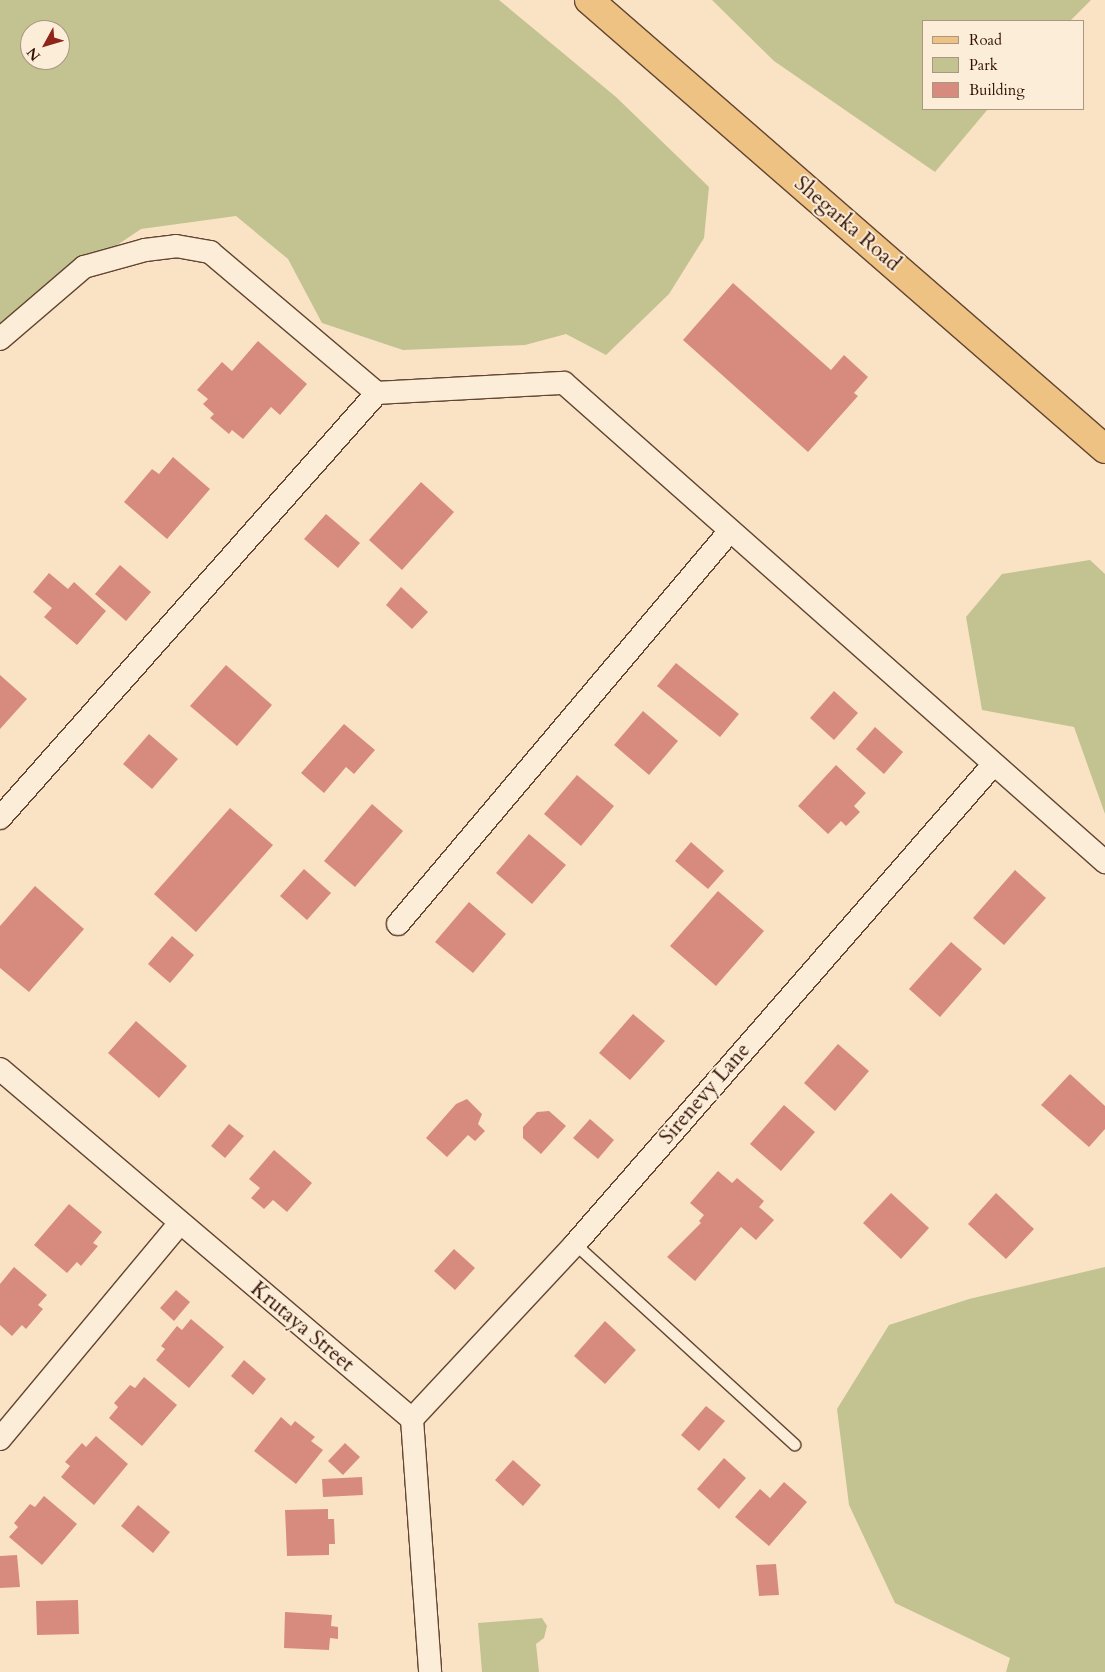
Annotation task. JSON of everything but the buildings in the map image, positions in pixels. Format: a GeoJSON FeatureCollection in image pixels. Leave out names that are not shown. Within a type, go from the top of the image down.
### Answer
{"type":"FeatureCollection","features":[{"type":"Feature","properties":{"kind":"main road","name":"Shegarka Road"},"geometry":{"type":"LineString","coordinates":[[589,0],[1105,449]]}},
{"type":"Feature","properties":{"kind":"street"},"geometry":{"type":"LineString","coordinates":[[0,339],[84,266],[145,250],[176,246],[210,252],[377,393],[564,383],[992,765],[1105,862]]}},
{"type":"Feature","properties":{"kind":"street"},"geometry":{"type":"LineString","coordinates":[[0,818],[377,393]]}},
{"type":"Feature","properties":{"kind":"street"},"geometry":{"type":"LineString","coordinates":[[398,924],[730,531]]}},
{"type":"Feature","properties":{"kind":"street","name":"Sirenevy Lane"},"geometry":{"type":"LineString","coordinates":[[412,1419],[575,1244],[992,765]]}},
{"type":"Feature","properties":{"kind":"street","name":"Krutaya Street"},"geometry":{"type":"LineString","coordinates":[[0,1069],[180,1224],[412,1419]]}},
{"type":"Feature","properties":{"kind":"street"},"geometry":{"type":"LineString","coordinates":[[0,1439],[180,1224]]}},
{"type":"Feature","properties":{"kind":"street"},"geometry":{"type":"LineString","coordinates":[[412,1419],[430,1672]]}},
{"type":"Feature","properties":{"kind":"lane"},"geometry":{"type":"LineString","coordinates":[[575,1244],[794,1444]]}},
{"type":"Feature","properties":{"kind":"green space"},"geometry":{"type":"Polygon","coordinates":[[[0,0],[499,0],[616,97],[709,187],[704,238],[669,294],[606,355],[566,334],[525,345],[403,350],[322,323],[288,259],[236,216],[141,229],[0,324],[0,0]]]}},
{"type":"Feature","properties":{"kind":"green space"},"geometry":{"type":"Polygon","coordinates":[[[712,0],[1091,0],[1071,20],[922,20],[922,110],[987,110],[935,172],[774,61],[712,0]]]}},
{"type":"Feature","properties":{"kind":"green space"},"geometry":{"type":"Polygon","coordinates":[[[1090,560],[1105,574],[1105,814],[1074,727],[982,710],[966,617],[1002,574],[1090,560]]]}},
{"type":"Feature","properties":{"kind":"green space"},"geometry":{"type":"Polygon","coordinates":[[[1105,1267],[1105,1672],[1006,1672],[1010,1658],[895,1603],[849,1505],[837,1409],[889,1325],[969,1299],[1105,1267]]]}},
{"type":"Feature","properties":{"kind":"green space"},"geometry":{"type":"Polygon","coordinates":[[[542,1618],[547,1626],[544,1638],[536,1644],[539,1672],[482,1672],[478,1623],[542,1618]]]}}]}
